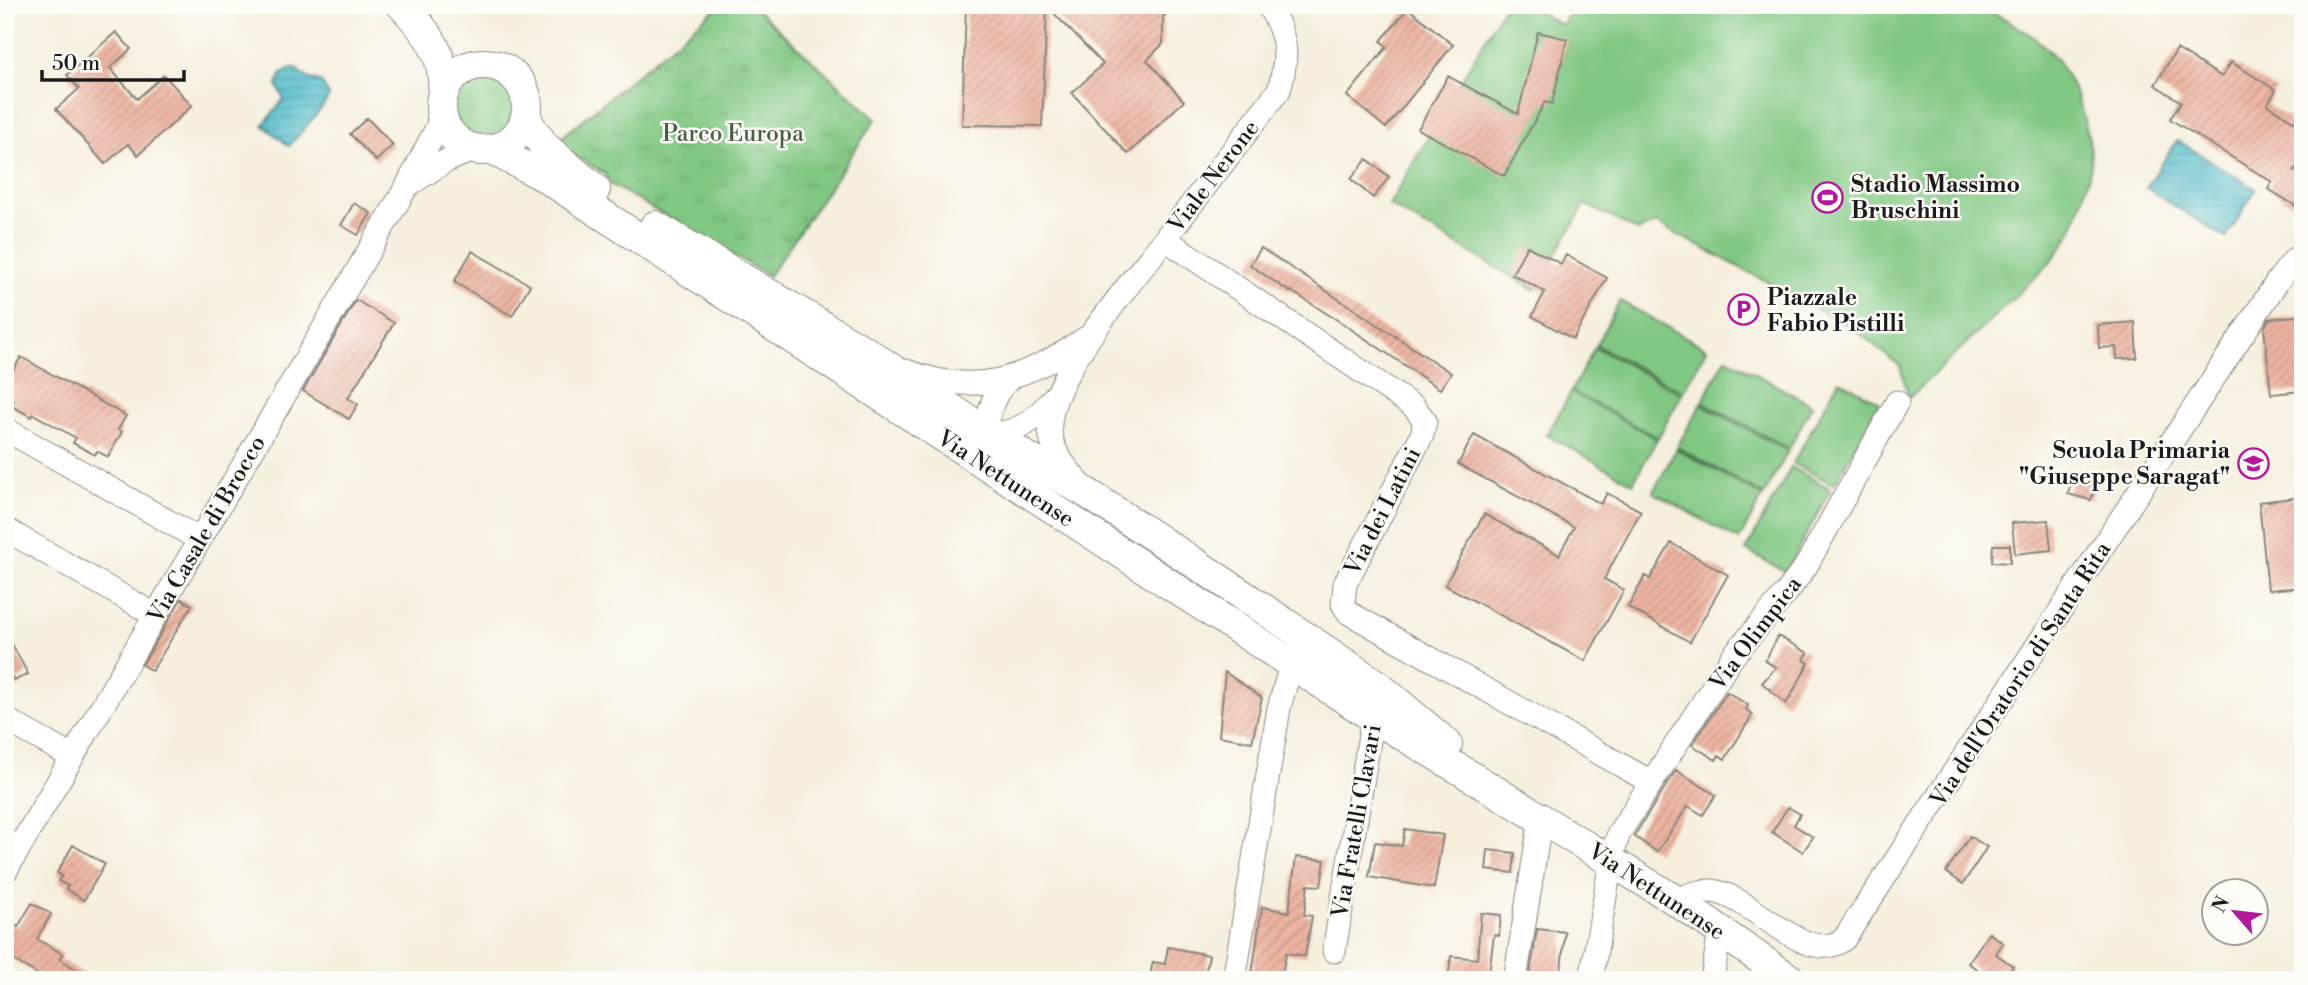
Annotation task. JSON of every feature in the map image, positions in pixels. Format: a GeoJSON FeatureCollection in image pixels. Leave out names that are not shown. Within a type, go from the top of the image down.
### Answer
{"type":"FeatureCollection","features":[{"type":"Feature","properties":{"kind":"main road"},"geometry":{"type":"LineString","coordinates":[[402,5],[423,28],[442,62],[443,104]]}},
{"type":"Feature","properties":{"kind":"main road"},"geometry":{"type":"LineString","coordinates":[[423,28],[483,63]]}},
{"type":"Feature","properties":{"kind":"main road"},"geometry":{"type":"LineString","coordinates":[[443,104],[450,79],[471,65],[497,65],[519,80],[526,92],[526,120],[513,139],[484,150]]}},
{"type":"Feature","properties":{"kind":"main road","name":"Via Nettunense"},"geometry":{"type":"LineString","coordinates":[[443,104],[446,129],[454,138],[545,177],[1008,479],[1299,651]]}},
{"type":"Feature","properties":{"kind":"main road","name":"Via Nettunense"},"geometry":{"type":"LineString","coordinates":[[526,120],[545,147],[603,195],[871,355],[989,434],[1090,495],[1299,651],[1530,811],[1675,900],[1791,980]]}},
{"type":"Feature","properties":{"kind":"street","name":"Viale Nerone"},"geometry":{"type":"LineString","coordinates":[[941,436],[1007,432],[1024,426],[1044,409],[1061,387],[1092,334],[1279,90],[1286,66],[1285,43],[1278,22],[1268,5]]}},
{"type":"Feature","properties":{"kind":"street","name":"Via Casale di Brocco"},"geometry":{"type":"LineString","coordinates":[[5,872],[407,186],[443,104]]}},
{"type":"Feature","properties":{"kind":"street","name":"Via Casale di Brocco"},"geometry":{"type":"LineString","coordinates":[[407,186],[444,162],[484,150]]}},
{"type":"Feature","properties":{"kind":"street","name":"Via dei Latini"},"geometry":{"type":"LineString","coordinates":[[1165,240],[1414,407],[1425,421],[1422,435],[1345,584],[1343,604],[1349,613],[1651,782]]}},
{"type":"Feature","properties":{"kind":"street","name":"Via dell'Oratorio di Santa Rita"},"geometry":{"type":"LineString","coordinates":[[1675,900],[1699,892],[1717,892],[1810,944],[1832,947],[1844,939],[2279,279],[2295,260],[2303,255]]}},
{"type":"Feature","properties":{"kind":"street","name":"Viale Nerone"},"geometry":{"type":"LineString","coordinates":[[871,355],[908,372],[941,381],[1010,379],[1045,364],[1092,334]]}},
{"type":"Feature","properties":{"kind":"street"},"geometry":{"type":"LineString","coordinates":[[1008,479],[995,459],[989,434],[990,410],[994,397],[1010,379]]}},
{"type":"Feature","properties":{"kind":"street","name":"Viale Nerone"},"geometry":{"type":"LineString","coordinates":[[1061,387],[1052,411],[1051,435],[1063,463],[1090,495]]}},
{"type":"Feature","properties":{"kind":"street","name":"Via Olimpica"},"geometry":{"type":"LineString","coordinates":[[1591,980],[1611,861],[1619,834],[1733,656],[1806,566],[1897,402]]}},
{"type":"Feature","properties":{"kind":"street"},"geometry":{"type":"LineString","coordinates":[[5,429],[199,539]]}},
{"type":"Feature","properties":{"kind":"street"},"geometry":{"type":"LineString","coordinates":[[5,529],[155,615]]}},
{"type":"Feature","properties":{"kind":"street"},"geometry":{"type":"LineString","coordinates":[[1234,980],[1279,708],[1299,651]]}},
{"type":"Feature","properties":{"kind":"street","name":"Via Fratelli Clavari"},"geometry":{"type":"LineString","coordinates":[[1334,951],[1379,705]]}},
{"type":"Feature","properties":{"kind":"street"},"geometry":{"type":"LineString","coordinates":[[5,719],[72,757]]}},
{"type":"Feature","properties":{"kind":"street"},"geometry":{"type":"LineString","coordinates":[[1515,980],[1530,811]]}},
{"type":"Feature","properties":{"kind":"street"},"geometry":{"type":"LineString","coordinates":[[1712,980],[1720,931]]}},
{"type":"Feature","properties":{"kind":"green space","name":"Parco Europa"},"geometry":{"type":"Polygon","coordinates":[[[720,5],[757,5],[755,8],[876,119],[769,276],[610,184],[605,174],[555,143],[720,5]]]}},
{"type":"Feature","properties":{"kind":"green space","name":"Stadio Massimo Bruschini"},"geometry":{"type":"Polygon","coordinates":[[[1505,5],[1526,5],[1562,25],[1574,5],[1979,5],[2041,43],[2057,60],[2075,94],[2085,122],[2091,160],[2073,225],[2066,241],[2050,263],[1909,398],[1900,366],[1852,327],[1656,223],[1638,231],[1585,204],[1535,290],[1389,205],[1505,5]]]}},
{"type":"Feature","properties":{"kind":"green space"},"geometry":{"type":"Polygon","coordinates":[[[478,74],[490,74],[508,83],[515,94],[515,120],[508,131],[497,138],[478,140],[465,135],[456,126],[451,113],[451,101],[456,88],[465,79],[478,74]]]}},
{"type":"Feature","properties":{"kind":"green space"},"geometry":{"type":"Polygon","coordinates":[[[1620,301],[1707,349],[1683,392],[1596,345],[1620,301]]]}},
{"type":"Feature","properties":{"kind":"green space"},"geometry":{"type":"Polygon","coordinates":[[[1595,347],[1682,394],[1658,438],[1571,391],[1595,347]]]}},
{"type":"Feature","properties":{"kind":"green space"},"geometry":{"type":"Polygon","coordinates":[[[1726,358],[1812,405],[1789,449],[1702,402],[1726,358]]]}},
{"type":"Feature","properties":{"kind":"green space"},"geometry":{"type":"Polygon","coordinates":[[[1839,380],[1879,402],[1834,485],[1793,463],[1839,380]]]}},
{"type":"Feature","properties":{"kind":"green space"},"geometry":{"type":"Polygon","coordinates":[[[1571,392],[1657,439],[1633,483],[1547,435],[1571,392]]]}},
{"type":"Feature","properties":{"kind":"green space"},"geometry":{"type":"Polygon","coordinates":[[[1701,404],[1788,451],[1764,495],[1677,447],[1701,404]]]}},
{"type":"Feature","properties":{"kind":"green space"},"geometry":{"type":"Polygon","coordinates":[[[1676,449],[1763,496],[1739,540],[1653,492],[1676,449]]]}},
{"type":"Feature","properties":{"kind":"green space"},"geometry":{"type":"Polygon","coordinates":[[[1791,467],[1831,489],[1786,572],[1746,550],[1791,467]]]}},
{"type":"Feature","properties":{"kind":"water"},"geometry":{"type":"Polygon","coordinates":[[[289,69],[296,69],[308,78],[322,83],[329,95],[318,113],[289,146],[263,125],[284,99],[277,85],[281,75],[289,69]]]}},
{"type":"Feature","properties":{"kind":"water"},"geometry":{"type":"Polygon","coordinates":[[[2177,140],[2256,189],[2226,238],[2146,188],[2177,140]]]}},
{"type":"Feature","properties":{"kind":"building"},"geometry":{"type":"Polygon","coordinates":[[[966,5],[1176,5],[1163,17],[1163,44],[1147,60],[1184,101],[1128,154],[1072,93],[1103,64],[1047,6],[1042,126],[962,125],[966,5]]]}},
{"type":"Feature","properties":{"kind":"building"},"geometry":{"type":"Polygon","coordinates":[[[1408,8],[1453,45],[1386,128],[1347,96],[1387,47],[1381,41],[1408,8]]]}},
{"type":"Feature","properties":{"kind":"building"},"geometry":{"type":"Polygon","coordinates":[[[116,32],[131,49],[110,68],[137,99],[164,75],[192,106],[138,155],[128,144],[105,164],[56,109],[79,89],[67,75],[116,32]]]}},
{"type":"Feature","properties":{"kind":"building"},"geometry":{"type":"Polygon","coordinates":[[[1538,32],[1567,39],[1552,104],[1545,102],[1504,176],[1418,129],[1448,76],[1518,114],[1538,32]]]}},
{"type":"Feature","properties":{"kind":"building"},"geometry":{"type":"Polygon","coordinates":[[[2177,49],[2222,77],[2231,62],[2276,90],[2267,105],[2303,127],[2303,158],[2294,171],[2303,176],[2303,195],[2296,206],[2268,189],[2272,182],[2170,119],[2181,102],[2155,85],[2177,49]]]}},
{"type":"Feature","properties":{"kind":"building"},"geometry":{"type":"Polygon","coordinates":[[[367,118],[393,145],[376,161],[350,134],[367,118]]]}},
{"type":"Feature","properties":{"kind":"building"},"geometry":{"type":"Polygon","coordinates":[[[1367,159],[1389,177],[1373,198],[1351,179],[1367,159]]]}},
{"type":"Feature","properties":{"kind":"building"},"geometry":{"type":"Polygon","coordinates":[[[354,203],[371,213],[358,235],[341,225],[354,203]]]}},
{"type":"Feature","properties":{"kind":"building"},"geometry":{"type":"Polygon","coordinates":[[[1527,246],[1561,264],[1566,255],[1607,278],[1573,339],[1532,316],[1545,292],[1512,274],[1527,246]]]}},
{"type":"Feature","properties":{"kind":"building"},"geometry":{"type":"Polygon","coordinates":[[[1261,248],[1451,373],[1440,389],[1250,265],[1261,248]]]}},
{"type":"Feature","properties":{"kind":"building"},"geometry":{"type":"Polygon","coordinates":[[[472,251],[530,285],[512,316],[454,282],[472,251]]]}},
{"type":"Feature","properties":{"kind":"building"},"geometry":{"type":"Polygon","coordinates":[[[356,300],[394,323],[348,398],[358,404],[349,419],[303,391],[356,300]]]}},
{"type":"Feature","properties":{"kind":"building"},"geometry":{"type":"Polygon","coordinates":[[[2303,315],[2303,391],[2271,394],[2264,328],[2269,319],[2303,315]]]}},
{"type":"Feature","properties":{"kind":"building"},"geometry":{"type":"Polygon","coordinates":[[[2135,322],[2137,358],[2117,359],[2116,347],[2099,348],[2098,325],[2135,322]]]}},
{"type":"Feature","properties":{"kind":"building"},"geometry":{"type":"Polygon","coordinates":[[[21,357],[126,416],[118,430],[122,432],[108,457],[97,451],[95,455],[73,443],[76,438],[33,414],[32,417],[11,406],[14,401],[5,396],[5,377],[21,357]]]}},
{"type":"Feature","properties":{"kind":"building"},"geometry":{"type":"Polygon","coordinates":[[[1474,435],[1601,504],[1607,493],[1641,511],[1604,579],[1624,590],[1585,661],[1445,585],[1484,514],[1559,555],[1574,527],[1458,464],[1474,435]]]}},
{"type":"Feature","properties":{"kind":"building"},"geometry":{"type":"Polygon","coordinates":[[[2072,479],[2095,485],[2091,500],[2068,494],[2072,479]]]}},
{"type":"Feature","properties":{"kind":"building"},"geometry":{"type":"Polygon","coordinates":[[[2303,497],[2303,587],[2268,590],[2259,502],[2303,497]]]}},
{"type":"Feature","properties":{"kind":"building"},"geometry":{"type":"Polygon","coordinates":[[[2048,520],[2051,550],[2015,554],[2012,523],[2048,520]]]}},
{"type":"Feature","properties":{"kind":"building"},"geometry":{"type":"Polygon","coordinates":[[[1671,543],[1728,575],[1690,642],[1628,607],[1645,576],[1650,579],[1671,543]]]}},
{"type":"Feature","properties":{"kind":"building"},"geometry":{"type":"Polygon","coordinates":[[[1993,545],[2010,545],[2010,563],[1992,562],[1993,545]]]}},
{"type":"Feature","properties":{"kind":"building"},"geometry":{"type":"Polygon","coordinates":[[[181,599],[192,605],[152,671],[142,665],[181,599]]]}},
{"type":"Feature","properties":{"kind":"building"},"geometry":{"type":"Polygon","coordinates":[[[5,631],[28,674],[14,681],[12,677],[5,681],[5,631]]]}},
{"type":"Feature","properties":{"kind":"building"},"geometry":{"type":"Polygon","coordinates":[[[1778,636],[1808,653],[1804,660],[1809,663],[1786,704],[1762,683],[1776,667],[1765,661],[1778,636]]]}},
{"type":"Feature","properties":{"kind":"building"},"geometry":{"type":"Polygon","coordinates":[[[1225,672],[1262,698],[1252,742],[1219,736],[1225,672]]]}},
{"type":"Feature","properties":{"kind":"building"},"geometry":{"type":"Polygon","coordinates":[[[1727,692],[1748,705],[1746,710],[1753,714],[1725,759],[1719,755],[1716,760],[1692,745],[1727,692]]]}},
{"type":"Feature","properties":{"kind":"building"},"geometry":{"type":"Polygon","coordinates":[[[1676,770],[1716,795],[1703,815],[1688,806],[1657,852],[1634,836],[1676,770]]]}},
{"type":"Feature","properties":{"kind":"building"},"geometry":{"type":"Polygon","coordinates":[[[1788,807],[1800,814],[1794,825],[1813,837],[1803,852],[1772,832],[1788,807]]]}},
{"type":"Feature","properties":{"kind":"building"},"geometry":{"type":"Polygon","coordinates":[[[1405,829],[1443,835],[1434,888],[1369,877],[1375,842],[1402,846],[1405,829]]]}},
{"type":"Feature","properties":{"kind":"building"},"geometry":{"type":"Polygon","coordinates":[[[1970,836],[1987,847],[1963,884],[1946,872],[1970,836]]]}},
{"type":"Feature","properties":{"kind":"building"},"geometry":{"type":"Polygon","coordinates":[[[73,845],[105,864],[84,900],[58,881],[62,876],[57,873],[73,845]]]}},
{"type":"Feature","properties":{"kind":"building"},"geometry":{"type":"Polygon","coordinates":[[[1488,850],[1515,853],[1513,873],[1486,870],[1488,850]]]}},
{"type":"Feature","properties":{"kind":"building"},"geometry":{"type":"Polygon","coordinates":[[[1296,857],[1325,860],[1321,886],[1308,885],[1304,915],[1312,916],[1305,956],[1286,953],[1281,980],[1251,980],[1262,907],[1289,912],[1296,857]]]}},
{"type":"Feature","properties":{"kind":"building"},"geometry":{"type":"Polygon","coordinates":[[[32,903],[51,914],[37,939],[63,954],[59,959],[94,980],[47,980],[5,955],[5,934],[11,924],[18,927],[32,903]]]}},
{"type":"Feature","properties":{"kind":"building"},"geometry":{"type":"Polygon","coordinates":[[[1481,913],[1501,915],[1499,936],[1494,935],[1488,980],[1448,980],[1451,956],[1477,959],[1481,913]]]}},
{"type":"Feature","properties":{"kind":"building"},"geometry":{"type":"Polygon","coordinates":[[[1537,929],[1565,932],[1560,980],[1529,980],[1537,929]]]}},
{"type":"Feature","properties":{"kind":"building"},"geometry":{"type":"Polygon","coordinates":[[[1989,933],[2003,943],[1996,954],[2013,966],[2004,980],[1993,980],[1968,963],[1989,933]]]}},
{"type":"Feature","properties":{"kind":"building"},"geometry":{"type":"Polygon","coordinates":[[[1168,947],[1209,955],[1204,980],[1149,980],[1153,962],[1165,964],[1168,947]]]}},
{"type":"Feature","properties":{"kind":"place","name":"Stadio Massimo Bruschini"},"geometry":{"type":"Point","coordinates":[1828,197]}},
{"type":"Feature","properties":{"kind":"place","name":"Piazzale Fabio Pistilli"},"geometry":{"type":"Point","coordinates":[1744,310]}},
{"type":"Feature","properties":{"kind":"place","name":"Scuola Primaria \"Giuseppe Saragat\""},"geometry":{"type":"Point","coordinates":[2253,463]}}]}
